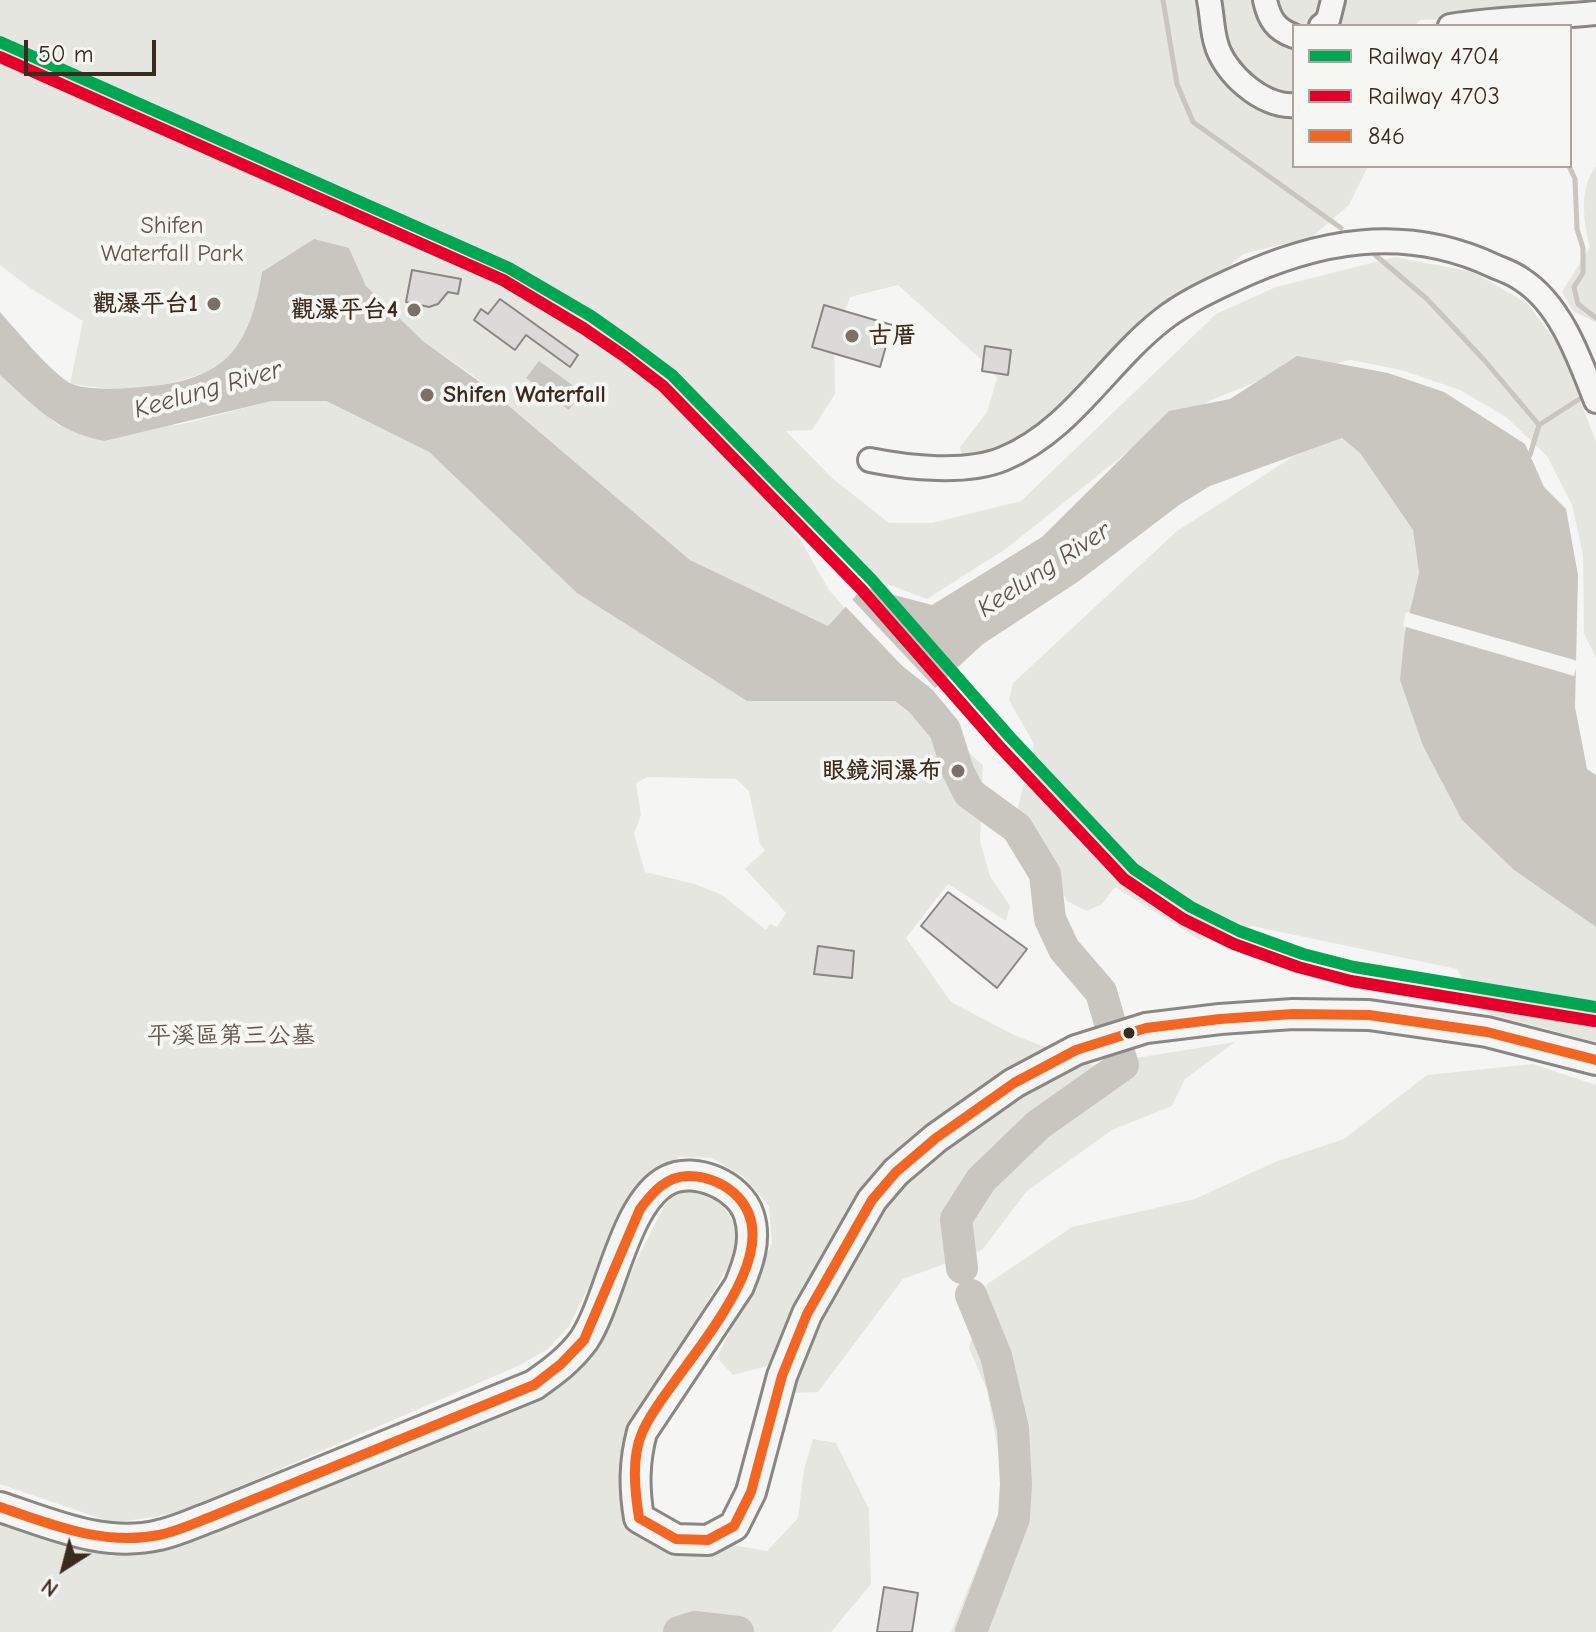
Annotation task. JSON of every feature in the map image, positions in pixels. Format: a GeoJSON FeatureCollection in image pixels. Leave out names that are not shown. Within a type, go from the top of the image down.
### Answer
{"type":"FeatureCollection","features":[{"type":"Feature","properties":{"kind":"main road"},"geometry":{"type":"LineString","coordinates":[[0,1507],[88,1536],[126,1539],[159,1535],[213,1516],[534,1385],[565,1363],[585,1338],[612,1280],[632,1221],[653,1191],[669,1179],[686,1176],[707,1178],[726,1188],[743,1203],[749,1214],[752,1239],[749,1262],[739,1286],[642,1432],[636,1455],[635,1494],[639,1518],[654,1529],[676,1539],[708,1540],[734,1526],[751,1492],[782,1376],[797,1338],[807,1314],[872,1200],[896,1172],[936,1138],[1014,1083],[1076,1050],[1146,1028],[1293,1014],[1369,1015],[1487,1032],[1596,1060]]}},
{"type":"Feature","properties":{"kind":"street"},"geometry":{"type":"LineString","coordinates":[[1209,0],[1216,47],[1234,73],[1252,93],[1272,102],[1292,105]]}},
{"type":"Feature","properties":{"kind":"street"},"geometry":{"type":"LineString","coordinates":[[1265,0],[1267,12],[1277,29],[1292,35]]}},
{"type":"Feature","properties":{"kind":"street"},"geometry":{"type":"LineString","coordinates":[[1323,24],[1328,20],[1333,0]]}},
{"type":"Feature","properties":{"kind":"street"},"geometry":{"type":"LineString","coordinates":[[1462,24],[1596,13]]}},
{"type":"Feature","properties":{"kind":"street"},"geometry":{"type":"LineString","coordinates":[[870,460],[898,466],[943,467],[1000,460],[1035,443],[1062,422],[1154,327],[1205,293],[1306,251],[1361,240],[1406,241],[1467,253],[1522,279],[1569,335],[1596,401]]}},
{"type":"Feature","properties":{"kind":"green space","name":"Shifen Waterfall Park"},"geometry":{"type":"Polygon","coordinates":[[[0,0],[1580,0],[1471,18],[1420,20],[1417,24],[1292,24],[1292,168],[1367,168],[1349,205],[1312,237],[1243,254],[1172,316],[1084,413],[965,474],[960,447],[987,412],[997,378],[984,362],[898,285],[850,297],[834,340],[835,394],[812,430],[786,431],[832,478],[889,523],[932,523],[1021,501],[1216,314],[1276,287],[1395,257],[1473,272],[1527,303],[1561,349],[1596,442],[1596,657],[1584,634],[1583,555],[1572,505],[1547,456],[1506,417],[1460,390],[1401,370],[1351,360],[1258,381],[1209,401],[1146,437],[1007,548],[927,599],[858,573],[804,521],[782,518],[800,539],[829,590],[845,608],[828,626],[690,560],[478,379],[423,341],[366,286],[349,248],[262,271],[250,322],[231,356],[210,371],[165,384],[135,388],[70,384],[83,321],[0,265],[0,0]],[[351,210],[463,259],[564,314],[460,253],[405,227],[351,210]]]}},
{"type":"Feature","properties":{"kind":"green space"},"geometry":{"type":"Polygon","coordinates":[[[1596,166],[1595,322],[1573,311],[1562,292],[1590,247],[1584,215],[1585,194],[1596,166]]]}},
{"type":"Feature","properties":{"kind":"green space","name":"平溪區第三公墓"},"geometry":{"type":"Polygon","coordinates":[[[0,375],[59,426],[178,425],[272,401],[325,401],[429,452],[577,593],[747,701],[909,701],[983,765],[980,841],[990,876],[1010,906],[1006,921],[948,884],[906,938],[951,1002],[1014,1035],[1092,1065],[1235,1042],[1185,1079],[1172,1106],[1112,1130],[1027,1191],[982,1250],[903,1279],[818,1392],[793,1393],[775,1364],[733,1375],[717,1358],[772,1243],[769,1206],[744,1177],[712,1158],[679,1157],[637,1190],[569,1326],[548,1349],[518,1366],[178,1513],[114,1523],[0,1484],[0,375]],[[647,777],[636,783],[641,815],[634,834],[645,872],[695,884],[722,895],[766,930],[770,924],[777,927],[786,913],[745,869],[765,850],[760,844],[749,791],[736,779],[647,777]]]}},
{"type":"Feature","properties":{"kind":"green space"},"geometry":{"type":"Polygon","coordinates":[[[1342,438],[1360,453],[1413,530],[1419,573],[1405,632],[1423,746],[1462,820],[1514,870],[1596,927],[1596,1042],[1489,1014],[1473,997],[1457,969],[1252,926],[1200,940],[1115,887],[1102,904],[1087,911],[1067,901],[1017,811],[1034,744],[1009,700],[1013,683],[1177,531],[1294,456],[1342,438]]]}},
{"type":"Feature","properties":{"kind":"green space"},"geometry":{"type":"Polygon","coordinates":[[[1533,1064],[1596,1085],[1596,1632],[951,1632],[1006,1494],[987,1390],[969,1348],[986,1285],[1072,1227],[1195,1199],[1275,1162],[1344,1139],[1427,1075],[1533,1064]]]}},
{"type":"Feature","properties":{"kind":"green space"},"geometry":{"type":"Polygon","coordinates":[[[703,1188],[725,1209],[736,1227],[733,1259],[626,1437],[619,1471],[622,1508],[642,1536],[679,1550],[733,1545],[767,1551],[798,1518],[804,1469],[813,1439],[836,1443],[869,1509],[871,1584],[831,1632],[0,1632],[0,1522],[111,1556],[164,1549],[535,1392],[600,1333],[664,1206],[679,1189],[703,1188]]]}},
{"type":"Feature","properties":{"kind":"water","name":"Keelung River"},"geometry":{"type":"Polygon","coordinates":[[[314,239],[349,248],[366,286],[423,341],[488,388],[690,560],[828,626],[864,587],[932,605],[1042,537],[1169,411],[1230,399],[1297,356],[1388,373],[1444,392],[1525,444],[1544,487],[1566,509],[1578,575],[1575,707],[1587,769],[1596,775],[1596,927],[1514,870],[1462,820],[1423,746],[1400,680],[1405,632],[1419,573],[1413,530],[1360,453],[1342,438],[1210,486],[1179,505],[1079,581],[983,644],[921,701],[747,701],[577,593],[429,452],[326,401],[272,401],[104,441],[59,424],[0,375],[0,312],[50,367],[73,385],[106,389],[159,385],[206,372],[223,361],[237,346],[248,327],[262,272],[314,239]]]}},
{"type":"Feature","properties":{"kind":"water"},"geometry":{"type":"Polygon","coordinates":[[[539,361],[582,392],[569,410],[526,378],[539,361]]]}},
{"type":"Feature","properties":{"kind":"pier"},"geometry":{"type":"Polygon","coordinates":[[[870,585],[887,589],[959,672],[952,678],[870,585]]]}},
{"type":"Feature","properties":{"kind":"pier"},"geometry":{"type":"Polygon","coordinates":[[[850,597],[938,691],[932,697],[843,604],[850,597]]]}},
{"type":"Feature","properties":{"kind":"pier"},"geometry":{"type":"Polygon","coordinates":[[[1406,612],[1578,661],[1574,676],[1403,626],[1406,612]]]}},
{"type":"Feature","properties":{"kind":"building"},"geometry":{"type":"Polygon","coordinates":[[[412,270],[461,279],[458,294],[448,292],[438,304],[429,307],[406,302],[412,270]]]}},
{"type":"Feature","properties":{"kind":"building"},"geometry":{"type":"Polygon","coordinates":[[[500,299],[578,355],[570,367],[526,335],[515,350],[474,320],[481,309],[488,314],[500,299]]]}},
{"type":"Feature","properties":{"kind":"building","name":"古厝"},"geometry":{"type":"Polygon","coordinates":[[[824,305],[892,325],[880,367],[812,347],[824,305]]]}},
{"type":"Feature","properties":{"kind":"building"},"geometry":{"type":"Polygon","coordinates":[[[985,346],[1011,350],[1008,375],[982,371],[985,346]]]}},
{"type":"Feature","properties":{"kind":"building"},"geometry":{"type":"Polygon","coordinates":[[[948,892],[1027,949],[997,988],[921,926],[948,892]]]}},
{"type":"Feature","properties":{"kind":"building"},"geometry":{"type":"Polygon","coordinates":[[[818,946],[854,951],[852,978],[814,974],[818,946]]]}},
{"type":"Feature","properties":{"kind":"building"},"geometry":{"type":"Polygon","coordinates":[[[884,1587],[918,1593],[912,1632],[877,1632],[884,1587]]]}},
{"type":"Feature","properties":{"kind":"waterway"},"geometry":{"type":"LineString","coordinates":[[1163,0],[1177,84],[1193,122],[1341,228]]}},
{"type":"Feature","properties":{"kind":"waterway"},"geometry":{"type":"LineString","coordinates":[[1570,168],[1575,179],[1577,229],[1583,248],[1583,273],[1574,287],[1578,304],[1596,318]]}},
{"type":"Feature","properties":{"kind":"waterway"},"geometry":{"type":"LineString","coordinates":[[1374,254],[1427,299],[1539,425]]}},
{"type":"Feature","properties":{"kind":"waterway"},"geometry":{"type":"LineString","coordinates":[[1526,459],[1539,425],[1581,398]]}},
{"type":"Feature","properties":{"kind":"waterway"},"geometry":{"type":"LineString","coordinates":[[888,675],[921,701],[945,730],[958,771],[969,793],[1017,828],[1045,874],[1050,919],[1064,949],[1101,992],[1110,1023]]}},
{"type":"Feature","properties":{"kind":"waterway"},"geometry":{"type":"LineString","coordinates":[[962,1268],[956,1219],[981,1180],[1038,1125],[1123,1065],[1119,1053]]}},
{"type":"Feature","properties":{"kind":"waterway"},"geometry":{"type":"LineString","coordinates":[[971,1295],[996,1356],[1013,1429],[1016,1484],[1014,1518],[971,1632]]}},
{"type":"Feature","properties":{"kind":"waterway"},"geometry":{"type":"LineString","coordinates":[[679,1632],[695,1627],[738,1632]]}},
{"type":"Feature","properties":{"kind":"rail line","name":"4704"},"geometry":{"type":"LineString","coordinates":[[0,42],[509,268],[591,316],[632,345],[672,375],[871,579],[1009,736],[1134,869],[1191,907],[1239,931],[1303,954],[1354,967],[1596,1007]]}},
{"type":"Feature","properties":{"kind":"rail line","name":"4703"},"geometry":{"type":"LineString","coordinates":[[0,57],[503,280],[624,356],[663,386],[861,589],[998,745],[1124,879],[1183,919],[1234,944],[1298,967],[1351,981],[1594,1021]]}},
{"type":"Feature","properties":{"kind":"transit line","name":"846"},"geometry":{"type":"LineString","coordinates":[[0,1507],[59,1527],[98,1536],[139,1538],[159,1535],[193,1524],[534,1385],[561,1364],[584,1340],[640,1209],[667,1182],[689,1176],[716,1182],[738,1197],[751,1223],[751,1252],[739,1284],[720,1317],[655,1409],[642,1433],[636,1453],[635,1486],[639,1518],[676,1539],[708,1540],[734,1526],[751,1492],[782,1376],[807,1314],[872,1200],[896,1172],[936,1138],[1014,1083],[1076,1050],[1146,1028],[1293,1014],[1369,1015],[1487,1032],[1596,1060]]}},
{"type":"Feature","properties":{"kind":"place","name":"觀瀑平台1"},"geometry":{"type":"Point","coordinates":[214,304]}},
{"type":"Feature","properties":{"kind":"place","name":"觀瀑平台4"},"geometry":{"type":"Point","coordinates":[414,310]}},
{"type":"Feature","properties":{"kind":"place","name":"古厝"},"geometry":{"type":"Point","coordinates":[852,336]}},
{"type":"Feature","properties":{"kind":"place","name":"Shifen Waterfall"},"geometry":{"type":"Point","coordinates":[427,395]}},
{"type":"Feature","properties":{"kind":"place","name":"眼鏡洞瀑布"},"geometry":{"type":"Point","coordinates":[958,771]}}]}
